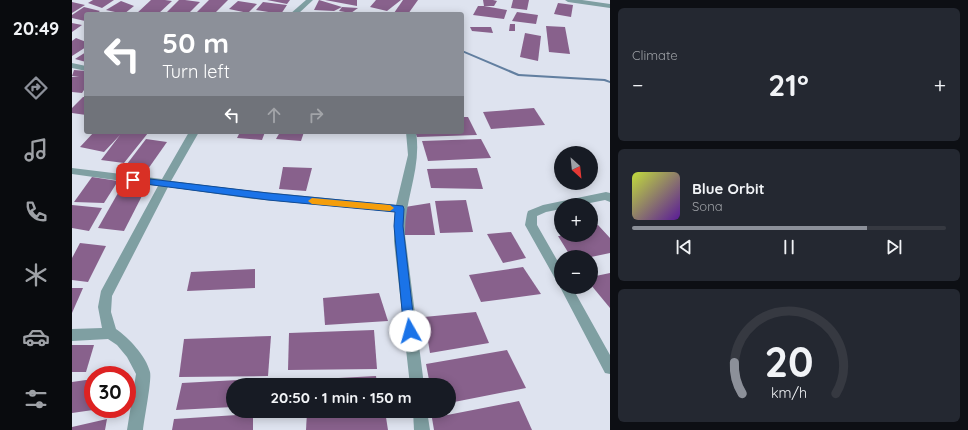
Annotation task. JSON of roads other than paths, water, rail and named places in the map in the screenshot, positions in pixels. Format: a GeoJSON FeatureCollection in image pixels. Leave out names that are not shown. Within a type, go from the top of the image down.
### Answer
{"type":"FeatureCollection","features":[{"type":"Feature","properties":{"kind":"street"},"geometry":{"type":"LineString","coordinates":[[296,12],[310,0]]}},
{"type":"Feature","properties":{"kind":"street"},"geometry":{"type":"LineString","coordinates":[[568,0],[587,1],[610,6]]}},
{"type":"Feature","properties":{"kind":"street"},"geometry":{"type":"LineString","coordinates":[[72,65],[84,68]]}},
{"type":"Feature","properties":{"kind":"street"},"geometry":{"type":"LineString","coordinates":[[110,333],[104,310],[105,295],[154,205],[163,184],[193,134]]}},
{"type":"Feature","properties":{"kind":"street"},"geometry":{"type":"LineString","coordinates":[[412,134],[414,143],[413,167],[400,209],[399,226],[404,288],[415,378]]}},
{"type":"Feature","properties":{"kind":"street"},"geometry":{"type":"LineString","coordinates":[[72,171],[163,184],[317,202],[400,209]]}},
{"type":"Feature","properties":{"kind":"street"},"geometry":{"type":"LineString","coordinates":[[596,198],[606,196],[610,198]]}},
{"type":"Feature","properties":{"kind":"street"},"geometry":{"type":"LineString","coordinates":[[554,207],[543,209],[532,214],[531,225],[554,266]]}},
{"type":"Feature","properties":{"kind":"street"},"geometry":{"type":"LineString","coordinates":[[570,294],[610,368]]}},
{"type":"Feature","properties":{"kind":"street"},"geometry":{"type":"LineString","coordinates":[[72,335],[110,333],[122,341],[132,353],[143,373],[135,430]]}},
{"type":"Feature","properties":{"kind":"street"},"geometry":{"type":"LineString","coordinates":[[421,418],[422,430]]}},
{"type":"Feature","properties":{"kind":"waterway"},"geometry":{"type":"LineString","coordinates":[[464,52],[518,75],[605,80],[610,82]]}}]}
